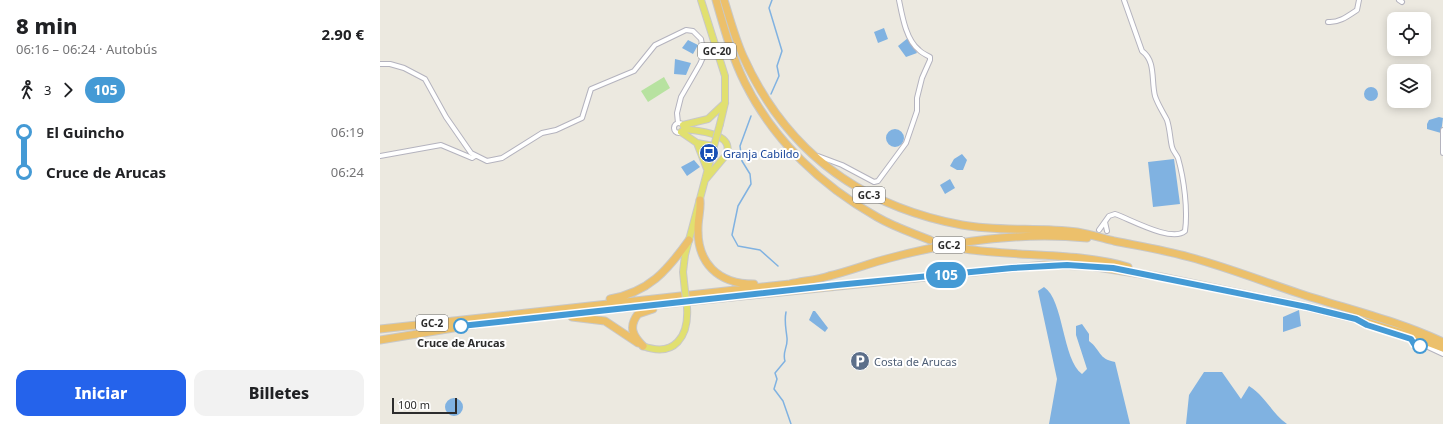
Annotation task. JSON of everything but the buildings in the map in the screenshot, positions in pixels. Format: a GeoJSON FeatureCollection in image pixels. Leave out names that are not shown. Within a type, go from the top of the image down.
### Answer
{"type":"FeatureCollection","features":[{"type":"Feature","properties":{"kind":"highway","name":"GC-3"},"geometry":{"type":"LineString","coordinates":[[716,0],[724,29],[745,82],[768,122],[799,158],[821,180],[848,200],[879,218],[930,240]]}},
{"type":"Feature","properties":{"kind":"highway","name":"GC-3"},"geometry":{"type":"LineString","coordinates":[[724,0],[742,55],[756,83],[777,116],[809,152],[847,182],[888,204],[918,215],[964,225],[1006,230],[1077,232],[1113,240]]}},
{"type":"Feature","properties":{"kind":"highway"},"geometry":{"type":"LineString","coordinates":[[756,83],[793,131],[818,156],[835,169]]}},
{"type":"Feature","properties":{"kind":"highway"},"geometry":{"type":"LineString","coordinates":[[700,200],[699,238],[703,258],[708,266],[717,274],[729,280],[741,284],[770,289]]}},
{"type":"Feature","properties":{"kind":"highway","name":"GC-2"},"geometry":{"type":"LineString","coordinates":[[380,340],[490,322],[553,316],[770,289],[829,276],[890,258],[932,248],[990,239],[1073,237],[1113,240],[1165,251],[1209,263],[1303,295],[1379,316],[1443,342]]}},
{"type":"Feature","properties":{"kind":"highway"},"geometry":{"type":"LineString","coordinates":[[578,307],[622,297],[651,284],[670,266],[688,240]]}},
{"type":"Feature","properties":{"kind":"highway"},"geometry":{"type":"LineString","coordinates":[[966,249],[997,254],[1078,258],[1118,264],[1161,277]]}},
{"type":"Feature","properties":{"kind":"highway","name":"GC-2"},"geometry":{"type":"LineString","coordinates":[[380,329],[578,307],[1046,265],[1106,267],[1307,307],[1356,319],[1406,334],[1443,348]]}},
{"type":"Feature","properties":{"kind":"highway"},"geometry":{"type":"LineString","coordinates":[[644,346],[637,340],[632,328],[635,318],[643,311],[751,297],[770,289]]}},
{"type":"Feature","properties":{"kind":"highway"},"geometry":{"type":"LineString","coordinates":[[553,316],[593,318],[605,321],[633,341],[644,346]]}},
{"type":"Feature","properties":{"kind":"main road","name":"GC-20"},"geometry":{"type":"LineString","coordinates":[[644,346],[661,350],[674,345],[680,340],[687,326],[687,307],[683,272],[688,240],[725,103],[725,76],[701,0]]}},
{"type":"Feature","properties":{"kind":"main road"},"geometry":{"type":"LineString","coordinates":[[682,127],[708,118],[725,103]]}},
{"type":"Feature","properties":{"kind":"main road"},"geometry":{"type":"LineString","coordinates":[[682,127],[697,143],[705,160],[707,171]]}},
{"type":"Feature","properties":{"kind":"main road"},"geometry":{"type":"LineString","coordinates":[[682,127],[722,137],[727,144],[728,150],[726,155],[705,180]]}},
{"type":"Feature","properties":{"kind":"main road"},"geometry":{"type":"LineString","coordinates":[[697,143],[714,146]]}},
{"type":"Feature","properties":{"kind":"street"},"geometry":{"type":"LineString","coordinates":[[818,156],[842,165],[870,181],[878,181],[899,154],[911,131],[917,111],[917,98],[922,78],[930,57],[918,50],[911,38],[902,18],[898,0]]}},
{"type":"Feature","properties":{"kind":"street"},"geometry":{"type":"LineString","coordinates":[[1099,230],[1109,216],[1116,214],[1146,227],[1177,234],[1182,234],[1185,231],[1186,223],[1186,205],[1177,158],[1173,149],[1166,120],[1162,115],[1155,94],[1154,77],[1149,56],[1142,50],[1124,0]]}},
{"type":"Feature","properties":{"kind":"street"},"geometry":{"type":"LineString","coordinates":[[1328,22],[1345,18],[1357,10],[1359,0]]}},
{"type":"Feature","properties":{"kind":"street"},"geometry":{"type":"LineString","coordinates":[[380,64],[390,64],[404,68],[425,79],[446,116],[473,154],[487,161],[502,158],[542,133],[577,121],[584,114],[591,88],[634,72],[654,45],[686,30],[693,31],[701,38],[704,55],[681,98],[677,113],[682,127]]}},
{"type":"Feature","properties":{"kind":"street"},"geometry":{"type":"LineString","coordinates":[[1443,130],[1443,152]]}},
{"type":"Feature","properties":{"kind":"street"},"geometry":{"type":"LineString","coordinates":[[380,156],[441,145],[472,158],[473,154]]}},
{"type":"Feature","properties":{"kind":"street"},"geometry":{"type":"LineString","coordinates":[[835,169],[837,165],[842,165]]}},
{"type":"Feature","properties":{"kind":"street"},"geometry":{"type":"LineString","coordinates":[[1105,221],[1107,231]]}},
{"type":"Feature","properties":{"kind":"street"},"geometry":{"type":"LineString","coordinates":[[1356,319],[1367,325],[1411,339],[1443,354]]}},
{"type":"Feature","properties":{"kind":"green space"},"geometry":{"type":"Polygon","coordinates":[[[664,77],[670,88],[648,102],[641,91],[664,77]]]}},
{"type":"Feature","properties":{"kind":"water"},"geometry":{"type":"Polygon","coordinates":[[[884,28],[888,39],[878,43],[874,32],[884,28]]]}},
{"type":"Feature","properties":{"kind":"water"},"geometry":{"type":"Polygon","coordinates":[[[908,38],[917,53],[906,57],[898,46],[908,38]]]}},
{"type":"Feature","properties":{"kind":"water"},"geometry":{"type":"Polygon","coordinates":[[[688,40],[698,45],[693,54],[682,48],[688,40]]]}},
{"type":"Feature","properties":{"kind":"water"},"geometry":{"type":"Polygon","coordinates":[[[675,59],[691,63],[686,75],[674,74],[675,59]]]}},
{"type":"Feature","properties":{"kind":"water"},"geometry":{"type":"Polygon","coordinates":[[[1368,87],[1374,87],[1378,91],[1378,97],[1374,101],[1368,101],[1364,97],[1364,91],[1368,87]]]}},
{"type":"Feature","properties":{"kind":"water"},"geometry":{"type":"Polygon","coordinates":[[[1439,117],[1443,118],[1441,133],[1427,129],[1429,120],[1439,117]]]}},
{"type":"Feature","properties":{"kind":"water"},"geometry":{"type":"Polygon","coordinates":[[[895,129],[901,132],[904,138],[901,144],[895,147],[889,144],[886,138],[889,132],[895,129]]]}},
{"type":"Feature","properties":{"kind":"water"},"geometry":{"type":"Polygon","coordinates":[[[962,154],[967,160],[963,170],[957,170],[950,166],[954,159],[962,154]]]}},
{"type":"Feature","properties":{"kind":"water"},"geometry":{"type":"Polygon","coordinates":[[[1174,159],[1180,204],[1153,207],[1148,162],[1174,159]]]}},
{"type":"Feature","properties":{"kind":"water"},"geometry":{"type":"Polygon","coordinates":[[[694,160],[700,167],[687,176],[681,167],[694,160]]]}},
{"type":"Feature","properties":{"kind":"water"},"geometry":{"type":"Polygon","coordinates":[[[950,179],[955,188],[945,194],[940,185],[950,179]]]}},
{"type":"Feature","properties":{"kind":"water"},"geometry":{"type":"Polygon","coordinates":[[[1044,287],[1051,294],[1056,304],[1070,356],[1075,366],[1082,374],[1087,369],[1076,335],[1076,326],[1082,324],[1089,334],[1089,341],[1102,356],[1109,361],[1115,362],[1130,424],[1049,424],[1057,379],[1038,291],[1044,287]]]}},
{"type":"Feature","properties":{"kind":"water"},"geometry":{"type":"Polygon","coordinates":[[[1299,310],[1301,326],[1283,332],[1283,317],[1299,310]]]}},
{"type":"Feature","properties":{"kind":"water"},"geometry":{"type":"Polygon","coordinates":[[[813,311],[815,311],[828,328],[825,332],[809,320],[813,311]]]}},
{"type":"Feature","properties":{"kind":"water"},"geometry":{"type":"Polygon","coordinates":[[[1204,372],[1222,372],[1241,399],[1249,386],[1260,395],[1287,424],[1186,424],[1189,395],[1204,372]]]}},
{"type":"Feature","properties":{"kind":"water"},"geometry":{"type":"Polygon","coordinates":[[[454,398],[460,401],[463,407],[460,413],[454,416],[448,413],[445,407],[448,401],[454,398]]]}},
{"type":"Feature","properties":{"kind":"waterway"},"geometry":{"type":"LineString","coordinates":[[771,94],[779,76],[777,66],[782,51],[769,8],[772,0]]}},
{"type":"Feature","properties":{"kind":"waterway"},"geometry":{"type":"LineString","coordinates":[[751,116],[740,146],[742,161],[750,174],[751,184],[738,206],[732,235],[738,246],[760,250],[778,266]]}},
{"type":"Feature","properties":{"kind":"waterway"},"geometry":{"type":"LineString","coordinates":[[786,312],[785,322],[787,341],[784,355],[785,361],[775,373],[777,379],[774,389],[783,401],[791,424]]}},
{"type":"Feature","properties":{"kind":"tunnel"},"geometry":{"type":"LineString","coordinates":[[930,240],[965,249]]}},
{"type":"Feature","properties":{"kind":"bus line","name":"105"},"geometry":{"type":"LineString","coordinates":[[461,326],[837,285],[1046,265],[1067,265],[1113,268],[1307,307],[1356,319],[1367,325],[1411,339],[1414,344],[1420,346]]}},
{"type":"Feature","properties":{"kind":"place","name":"Granja Cabildo"},"geometry":{"type":"Point","coordinates":[709,153]}},
{"type":"Feature","properties":{"kind":"place","name":"Cruce de Arucas"},"geometry":{"type":"Point","coordinates":[461,326]}},
{"type":"Feature","properties":{"kind":"place","name":"Costa de Arucas"},"geometry":{"type":"Point","coordinates":[860,361]}}]}
